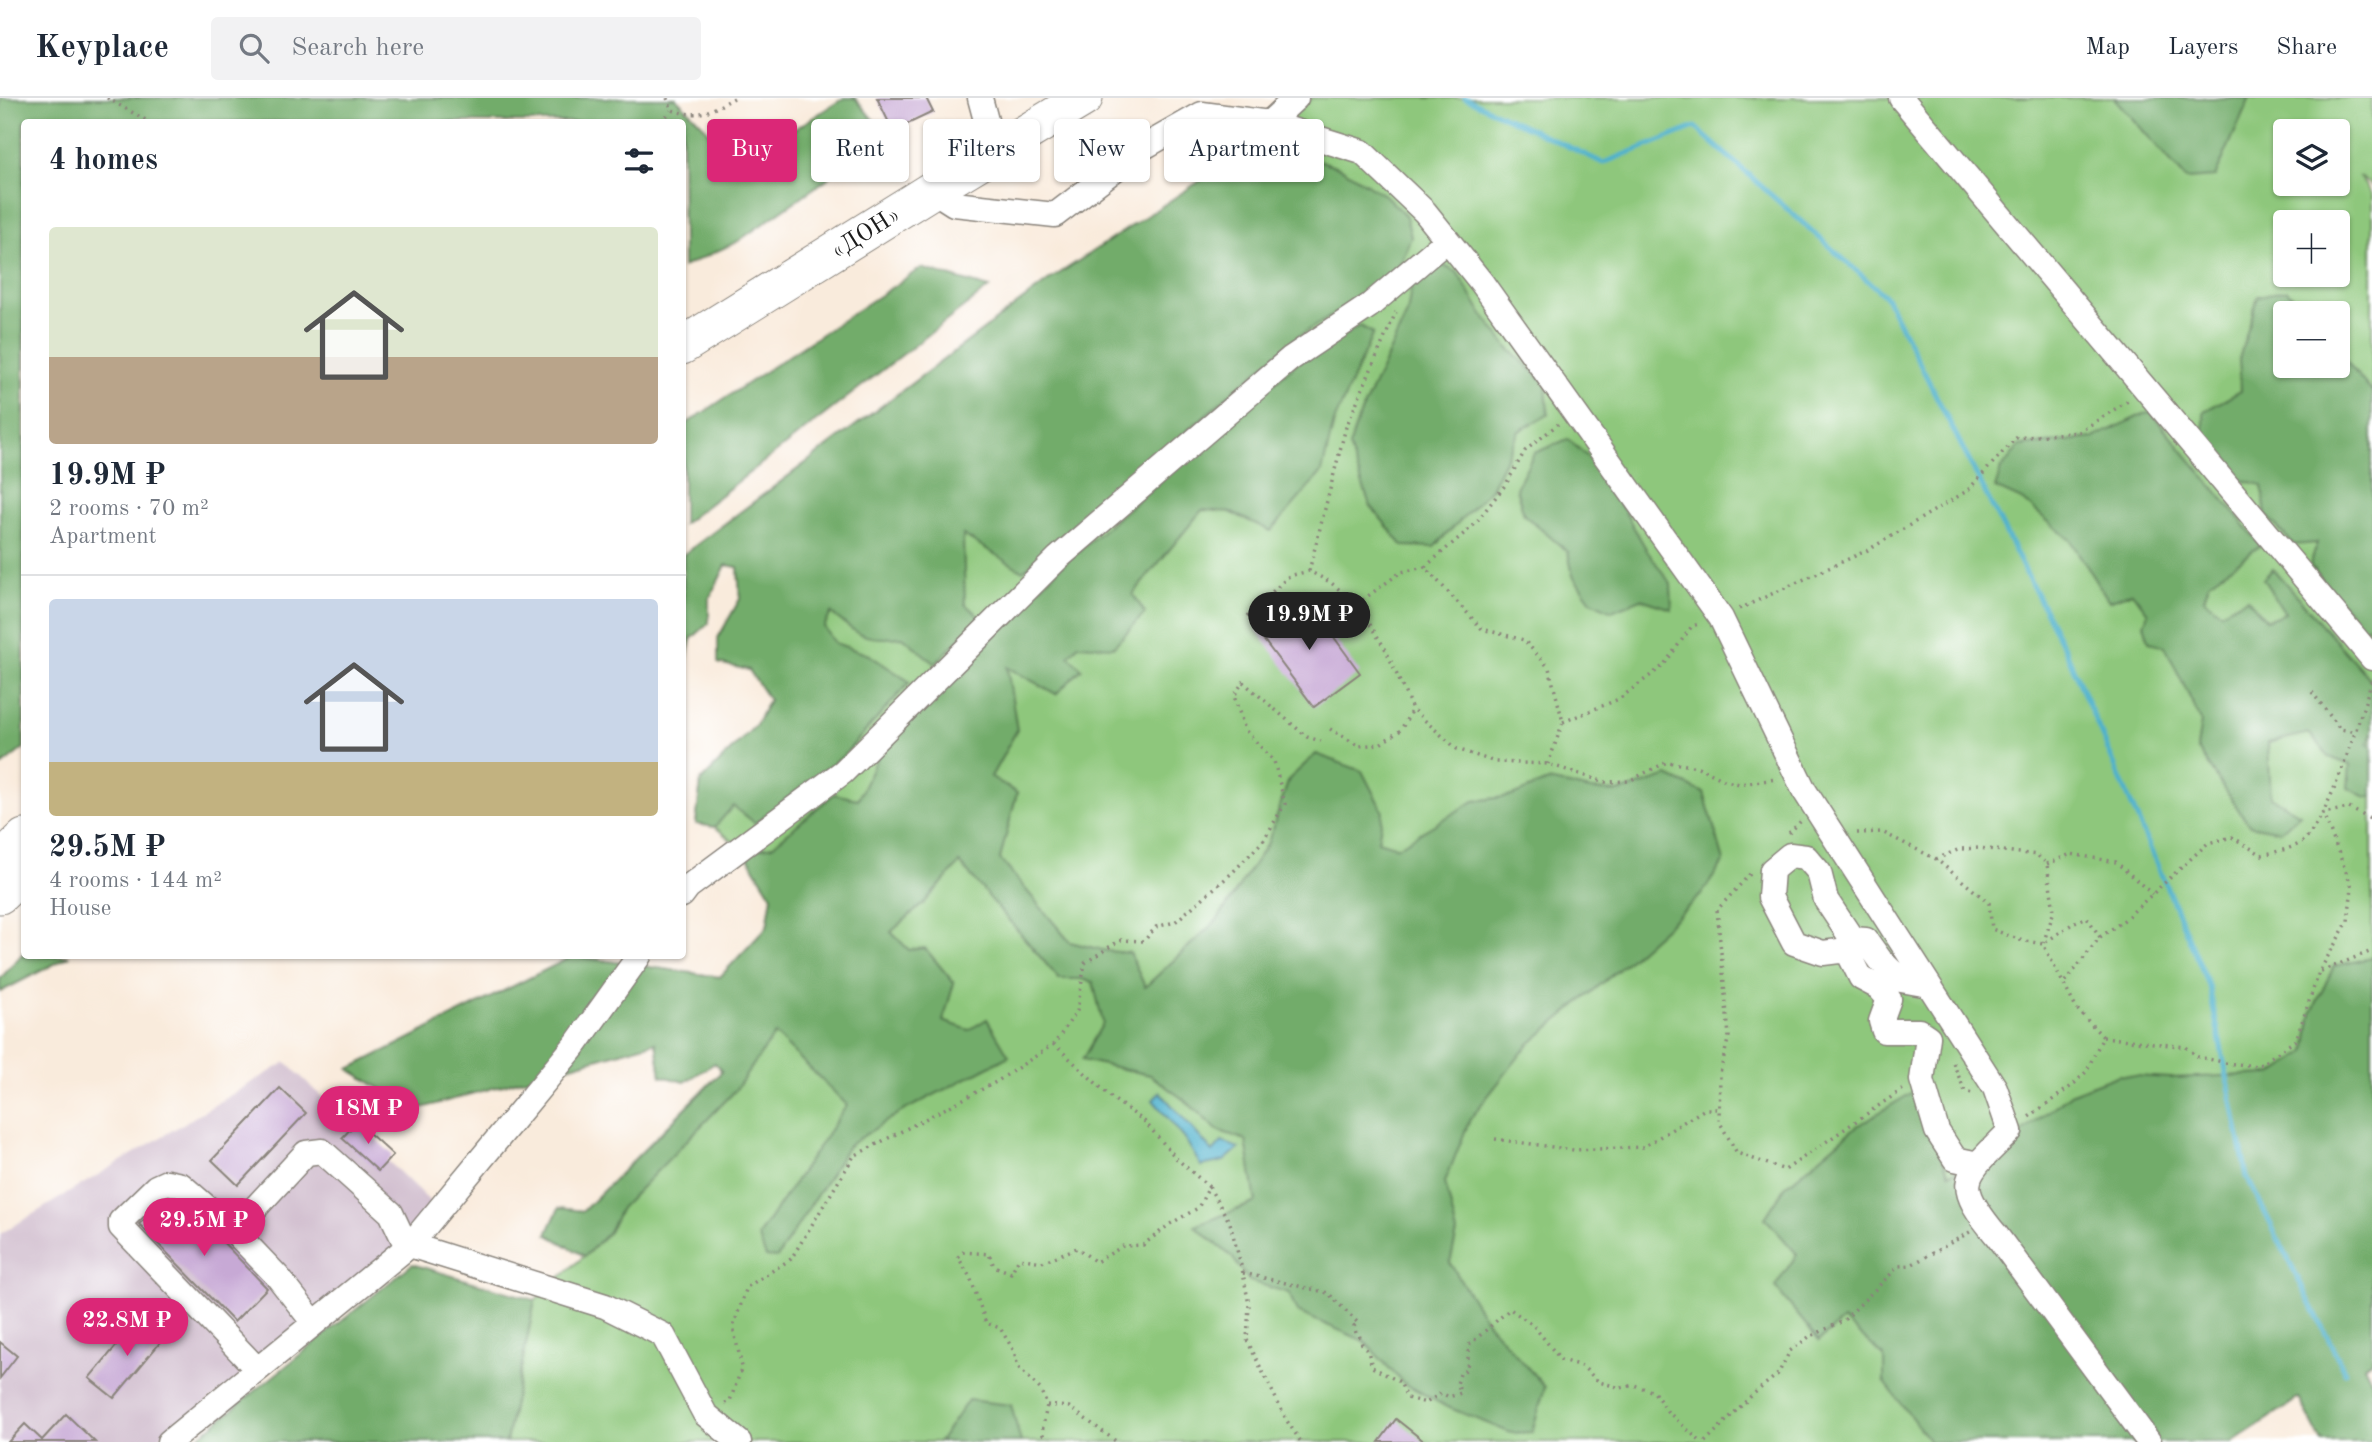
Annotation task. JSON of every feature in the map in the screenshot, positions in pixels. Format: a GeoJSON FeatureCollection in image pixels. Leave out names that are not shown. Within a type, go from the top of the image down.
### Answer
{"type":"FeatureCollection","features":[{"type":"Feature","properties":{"kind":"highway","name":"«ДОН»"},"geometry":{"type":"LineString","coordinates":[[686,316],[984,113],[1036,98]]}},
{"type":"Feature","properties":{"kind":"highway","name":"«ДОН»"},"geometry":{"type":"LineString","coordinates":[[686,344],[1084,98]]}},
{"type":"Feature","properties":{"kind":"highway"},"geometry":{"type":"LineString","coordinates":[[0,861],[21,841]]}},
{"type":"Feature","properties":{"kind":"highway"},"geometry":{"type":"LineString","coordinates":[[0,895],[21,875]]}},
{"type":"Feature","properties":{"kind":"street"},"geometry":{"type":"LineString","coordinates":[[1273,119],[1296,98]]}},
{"type":"Feature","properties":{"kind":"street"},"geometry":{"type":"LineString","coordinates":[[1901,98],[2372,658]]}},
{"type":"Feature","properties":{"kind":"street"},"geometry":{"type":"LineString","coordinates":[[1193,119],[1202,114],[1239,119]]}},
{"type":"Feature","properties":{"kind":"street"},"geometry":{"type":"LineString","coordinates":[[932,190],[954,204],[1055,215],[1144,147],[1164,136]]}},
{"type":"Feature","properties":{"kind":"street"},"geometry":{"type":"LineString","coordinates":[[1324,140],[1362,152],[1425,212],[1482,283],[1721,618],[1809,798],[1995,1088],[2010,1131],[1968,1177],[1967,1191],[1978,1213],[2149,1442]]}},
{"type":"Feature","properties":{"kind":"street"},"geometry":{"type":"LineString","coordinates":[[686,890],[843,772],[1068,549],[1290,359],[1369,306],[1447,240]]}},
{"type":"Feature","properties":{"kind":"street"},"geometry":{"type":"LineString","coordinates":[[1929,985],[1901,980],[1881,961],[1866,940],[1849,944],[1861,978],[1878,987],[1889,999],[1881,1021],[1884,1031],[1919,1031],[1928,1037],[1922,1080],[1937,1131],[1955,1160],[1978,1164]]}},
{"type":"Feature","properties":{"kind":"street"},"geometry":{"type":"LineString","coordinates":[[169,1442],[409,1246],[576,1044],[637,959]]}},
{"type":"Feature","properties":{"kind":"street"},"geometry":{"type":"LineString","coordinates":[[234,1231],[306,1153],[322,1151],[391,1213],[409,1246],[606,1306],[663,1335],[705,1414],[739,1442]]}},
{"type":"Feature","properties":{"kind":"street"},"geometry":{"type":"LineString","coordinates":[[257,1370],[121,1227],[121,1221],[156,1187],[167,1182],[181,1185],[234,1231],[278,1277],[314,1323]]}},
{"type":"Feature","properties":{"kind":"path"},"geometry":{"type":"LineString","coordinates":[[107,98],[144,119]]}},
{"type":"Feature","properties":{"kind":"path"},"geometry":{"type":"LineString","coordinates":[[667,98],[671,110]]}},
{"type":"Feature","properties":{"kind":"path"},"geometry":{"type":"LineString","coordinates":[[671,110],[703,114],[734,98]]}},
{"type":"Feature","properties":{"kind":"path"},"geometry":{"type":"LineString","coordinates":[[664,119],[671,110]]}},
{"type":"Feature","properties":{"kind":"path"},"geometry":{"type":"LineString","coordinates":[[1309,571],[1346,427],[1399,307],[1405,275]]}},
{"type":"Feature","properties":{"kind":"path"},"geometry":{"type":"LineString","coordinates":[[1563,722],[1619,699],[1662,666],[1692,626],[1721,618],[1868,550],[1968,491],[2016,438],[2079,432],[2126,402],[2150,395]]}},
{"type":"Feature","properties":{"kind":"path"},"geometry":{"type":"LineString","coordinates":[[1357,604],[1401,572],[1425,567],[1474,525],[1506,484],[1525,451],[1573,411]]}},
{"type":"Feature","properties":{"kind":"path"},"geometry":{"type":"LineString","coordinates":[[1425,567],[1482,629],[1524,640],[1549,668],[1563,722],[1548,764]]}},
{"type":"Feature","properties":{"kind":"path"},"geometry":{"type":"LineString","coordinates":[[1247,616],[1289,576],[1309,571],[1330,582],[1357,604],[1386,650],[1412,709],[1457,749],[1495,762],[1548,764],[1605,782],[1629,782],[1667,762],[1698,766],[1726,781],[1740,784],[1776,779],[1809,798],[1788,834]]}},
{"type":"Feature","properties":{"kind":"path"},"geometry":{"type":"LineString","coordinates":[[2064,984],[2100,937],[2123,921],[2208,843],[2232,837],[2262,855],[2302,842],[2323,813],[2356,732],[2372,680]]}},
{"type":"Feature","properties":{"kind":"path"},"geometry":{"type":"LineString","coordinates":[[705,1414],[730,1401],[742,1367],[733,1328],[747,1287],[791,1259],[854,1156],[996,1082],[1054,1044],[1077,1012],[1085,963],[1120,940],[1144,941],[1156,927],[1175,922],[1232,873],[1263,841],[1285,804],[1274,761],[1245,730],[1234,696],[1243,682],[1307,737],[1321,741]]}},
{"type":"Feature","properties":{"kind":"path"},"geometry":{"type":"LineString","coordinates":[[2312,692],[2340,729],[2356,732]]}},
{"type":"Feature","properties":{"kind":"path"},"geometry":{"type":"LineString","coordinates":[[1329,729],[1359,746],[1380,744],[1401,730],[1412,709]]}},
{"type":"Feature","properties":{"kind":"path"},"geometry":{"type":"LineString","coordinates":[[2323,813],[2349,808],[2372,820]]}},
{"type":"Feature","properties":{"kind":"path"},"geometry":{"type":"LineString","coordinates":[[1936,859],[1959,849],[1979,848],[2037,855],[2048,864],[2054,911],[2043,944],[2076,1008],[2103,1037],[2186,1047],[2198,1057],[2258,1066],[2296,1040],[2319,972],[2348,921],[2352,887],[2323,813]]}},
{"type":"Feature","properties":{"kind":"path"},"geometry":{"type":"LineString","coordinates":[[1833,835],[1882,832],[1936,859],[1989,903],[1992,929],[2020,940],[2043,944],[2074,922],[2087,917],[2100,937]]}},
{"type":"Feature","properties":{"kind":"path"},"geometry":{"type":"LineString","coordinates":[[2048,864],[2071,854],[2116,862],[2152,894]]}},
{"type":"Feature","properties":{"kind":"path"},"geometry":{"type":"LineString","coordinates":[[1752,872],[1717,910],[1729,1036],[1720,1073],[1719,1121],[1737,1153],[1785,1170],[1891,1096],[1922,1080]]}},
{"type":"Feature","properties":{"kind":"path"},"geometry":{"type":"LineString","coordinates":[[2319,972],[2372,951]]}},
{"type":"Feature","properties":{"kind":"path"},"geometry":{"type":"LineString","coordinates":[[2010,1131],[2073,1085],[2086,1072],[2103,1037]]}},
{"type":"Feature","properties":{"kind":"path"},"geometry":{"type":"LineString","coordinates":[[1054,1044],[1113,1099],[1144,1121],[1177,1159],[1209,1187],[1230,1223],[1243,1273],[1249,1305],[1247,1340],[1281,1410],[1301,1442]]}},
{"type":"Feature","properties":{"kind":"path"},"geometry":{"type":"LineString","coordinates":[[1495,1139],[1574,1150],[1643,1147],[1705,1109],[1719,1109]]}},
{"type":"Feature","properties":{"kind":"path"},"geometry":{"type":"LineString","coordinates":[[1046,1442],[1042,1432],[1047,1405],[1040,1389],[1018,1367],[1014,1351],[1000,1328],[986,1323],[970,1277],[958,1257],[963,1252],[989,1254],[994,1266],[1011,1273],[1020,1258],[1042,1262],[1077,1248],[1096,1262],[1123,1246],[1143,1245],[1170,1224],[1198,1208],[1209,1187]]}},
{"type":"Feature","properties":{"kind":"path"},"geometry":{"type":"LineString","coordinates":[[1243,1273],[1328,1293],[1358,1323],[1354,1326],[1356,1333],[1368,1351],[1372,1367],[1400,1382],[1407,1398],[1426,1403],[1441,1393],[1448,1397],[1461,1393],[1457,1384],[1460,1374],[1466,1369],[1469,1345],[1510,1309],[1533,1325],[1561,1360],[1582,1366],[1599,1382],[1621,1388],[1634,1385],[1654,1392],[1667,1411],[1703,1442],[1777,1374],[1790,1352],[1809,1337],[1843,1321],[1899,1266],[1911,1265],[1975,1230],[1978,1213]]}},
{"type":"Feature","properties":{"kind":"path"},"geometry":{"type":"LineString","coordinates":[[1047,1405],[1069,1407],[1116,1442]]}},
{"type":"Feature","properties":{"kind":"shaded area"},"geometry":{"type":"Polygon","coordinates":[[[286,1062],[448,1219],[407,1247],[314,1323],[153,1442],[0,1442],[0,1234],[286,1062]]]}},
{"type":"Feature","properties":{"kind":"green space"},"geometry":{"type":"Polygon","coordinates":[[[0,98],[676,98],[707,130],[707,182],[797,182],[797,128],[844,98],[855,98],[873,119],[811,119],[811,182],[823,182],[737,242],[686,266],[686,119],[21,119],[21,750],[0,767],[0,98]]]}},
{"type":"Feature","properties":{"kind":"green space"},"geometry":{"type":"Polygon","coordinates":[[[1312,98],[2372,98],[2372,186],[2358,176],[2372,194],[2372,1360],[2364,1366],[2372,1382],[2372,1442],[2322,1442],[2299,1398],[2232,1442],[506,1442],[535,1300],[584,1256],[547,1234],[559,1208],[583,1211],[722,1071],[714,1062],[685,1082],[661,1076],[656,1042],[415,1110],[349,1069],[567,959],[594,959],[720,977],[767,927],[772,896],[744,851],[715,827],[696,824],[701,781],[756,725],[769,699],[749,670],[718,663],[718,638],[740,599],[738,567],[726,565],[709,599],[709,623],[691,639],[686,663],[686,553],[1051,279],[1199,182],[1324,182],[1324,119],[1288,119],[1312,98]]]}},
{"type":"Feature","properties":{"kind":"green space"},"geometry":{"type":"Polygon","coordinates":[[[2114,98],[2250,98],[2215,177],[2186,179],[2114,98]]]}},
{"type":"Feature","properties":{"kind":"green space"},"geometry":{"type":"Polygon","coordinates":[[[1324,162],[1341,168],[1387,197],[1406,216],[1411,237],[1400,266],[1364,296],[1297,337],[1023,571],[963,535],[965,604],[980,617],[935,664],[903,637],[879,638],[863,635],[831,613],[824,627],[835,643],[869,655],[910,682],[844,755],[755,823],[733,806],[715,827],[696,824],[701,781],[756,725],[769,700],[749,670],[718,663],[718,638],[740,599],[738,567],[726,565],[709,599],[709,623],[691,639],[686,663],[686,553],[1051,279],[1198,182],[1324,182],[1324,162]]]}},
{"type":"Feature","properties":{"kind":"green space"},"geometry":{"type":"Polygon","coordinates":[[[1437,263],[1457,272],[1483,315],[1509,349],[1546,383],[1548,415],[1519,431],[1491,489],[1434,547],[1403,546],[1370,505],[1349,447],[1358,419],[1407,314],[1412,283],[1437,263]]]}},
{"type":"Feature","properties":{"kind":"green space"},"geometry":{"type":"Polygon","coordinates":[[[921,268],[989,288],[686,522],[686,424],[921,268]]]}},
{"type":"Feature","properties":{"kind":"green space"},"geometry":{"type":"Polygon","coordinates":[[[2287,290],[2296,301],[2273,301],[2273,378],[2350,378],[2350,365],[2372,392],[2372,622],[2364,630],[2310,565],[2317,543],[2294,545],[2266,515],[2262,485],[2235,478],[2204,437],[2204,411],[2241,391],[2239,359],[2258,296],[2287,290]]]}},
{"type":"Feature","properties":{"kind":"green space"},"geometry":{"type":"Polygon","coordinates":[[[1360,326],[1373,333],[1334,422],[1322,472],[1271,531],[1230,512],[1202,510],[1133,594],[1145,613],[1113,647],[1078,645],[1069,656],[1082,669],[1056,694],[1007,667],[1017,730],[991,777],[1017,793],[1000,859],[1070,942],[1107,951],[1130,953],[1145,987],[1218,919],[1268,842],[1289,779],[1316,754],[1362,771],[1383,812],[1378,841],[1397,847],[1474,801],[1512,796],[1548,781],[1591,790],[1620,792],[1668,776],[1704,793],[1724,861],[1701,895],[1618,970],[1528,1045],[1470,1119],[1445,1182],[1457,1233],[1450,1263],[1487,1322],[1545,1387],[1532,1432],[1511,1433],[1445,1406],[1402,1382],[1364,1341],[1297,1312],[1289,1293],[1249,1281],[1232,1257],[1195,1226],[1256,1202],[1246,1140],[1217,1130],[1187,1102],[1150,1075],[1082,1060],[1103,1023],[1093,982],[1059,979],[960,863],[924,903],[891,932],[909,950],[925,948],[954,983],[943,1021],[969,1030],[987,1019],[1009,1056],[899,1113],[848,1146],[777,1258],[766,1257],[758,1236],[847,1105],[775,1034],[734,1092],[621,1208],[609,1232],[585,1256],[547,1234],[559,1208],[583,1211],[722,1072],[715,1063],[685,1082],[661,1076],[656,1042],[415,1110],[349,1069],[567,959],[594,959],[720,977],[767,927],[772,896],[744,851],[772,846],[834,794],[858,799],[879,754],[1058,569],[1297,363],[1360,326]]]}},
{"type":"Feature","properties":{"kind":"green space"},"geometry":{"type":"Polygon","coordinates":[[[2150,411],[2261,545],[2209,583],[2204,599],[2221,612],[2247,598],[2266,620],[2285,613],[2263,579],[2273,569],[2372,682],[2372,733],[2368,744],[2372,745],[2372,796],[2366,797],[2348,788],[2350,765],[2329,757],[2309,733],[2268,743],[2271,797],[2300,814],[2281,831],[2249,825],[2197,748],[2201,721],[2165,646],[2149,642],[2144,624],[2148,613],[2132,592],[2109,601],[2070,540],[2024,501],[1995,488],[2001,469],[2019,446],[2093,438],[2150,411]]]}},
{"type":"Feature","properties":{"kind":"green space"},"geometry":{"type":"Polygon","coordinates":[[[1568,439],[1598,466],[1648,552],[1671,584],[1672,609],[1641,599],[1612,611],[1591,601],[1573,576],[1568,552],[1524,515],[1516,488],[1534,453],[1568,439]]]}},
{"type":"Feature","properties":{"kind":"green space"},"geometry":{"type":"Polygon","coordinates":[[[21,955],[21,959],[64,959],[0,992],[0,979],[21,955]]]}},
{"type":"Feature","properties":{"kind":"green space"},"geometry":{"type":"Polygon","coordinates":[[[2372,958],[2372,1360],[2364,1366],[2372,1382],[2372,1442],[2322,1442],[2299,1398],[2232,1442],[1930,1442],[1884,1381],[1884,1356],[1843,1320],[1819,1341],[1775,1287],[1797,1254],[1765,1218],[1785,1187],[1857,1126],[1913,1092],[1949,1174],[2000,1149],[2072,1093],[2119,1075],[2170,1078],[2273,1074],[2306,1052],[2312,1012],[2334,966],[2372,958]]]}},
{"type":"Feature","properties":{"kind":"green space"},"geometry":{"type":"Polygon","coordinates":[[[412,1264],[535,1300],[506,1442],[192,1442],[412,1264]]]}},
{"type":"Feature","properties":{"kind":"green space"},"geometry":{"type":"Polygon","coordinates":[[[968,1400],[1011,1405],[1021,1442],[939,1442],[968,1400]]]}},
{"type":"Feature","properties":{"kind":"water"},"geometry":{"type":"Polygon","coordinates":[[[1160,1092],[1213,1152],[1222,1142],[1239,1148],[1224,1161],[1201,1166],[1185,1139],[1153,1100],[1160,1092]]]}},
{"type":"Feature","properties":{"kind":"building"},"geometry":{"type":"Polygon","coordinates":[[[877,98],[926,98],[933,112],[909,123],[909,119],[887,119],[877,98]]]}},
{"type":"Feature","properties":{"kind":"building"},"geometry":{"type":"Polygon","coordinates":[[[1304,596],[1360,673],[1314,707],[1257,631],[1304,596]]]}},
{"type":"Feature","properties":{"kind":"building"},"geometry":{"type":"Polygon","coordinates":[[[280,1088],[306,1113],[238,1185],[212,1160],[280,1088]]]}},
{"type":"Feature","properties":{"kind":"building"},"geometry":{"type":"Polygon","coordinates":[[[357,1122],[393,1155],[378,1171],[342,1138],[357,1122]]]}},
{"type":"Feature","properties":{"kind":"building"},"geometry":{"type":"Polygon","coordinates":[[[169,1198],[174,1199],[219,1238],[267,1288],[234,1322],[139,1224],[169,1198]]]}},
{"type":"Feature","properties":{"kind":"building"},"geometry":{"type":"Polygon","coordinates":[[[140,1318],[164,1338],[114,1398],[89,1378],[140,1318]]]}},
{"type":"Feature","properties":{"kind":"building"},"geometry":{"type":"Polygon","coordinates":[[[0,1342],[17,1356],[0,1378],[0,1342]]]}},
{"type":"Feature","properties":{"kind":"building"},"geometry":{"type":"Polygon","coordinates":[[[66,1414],[95,1442],[8,1442],[25,1424],[42,1440],[66,1414]]]}},
{"type":"Feature","properties":{"kind":"building"},"geometry":{"type":"Polygon","coordinates":[[[1396,1419],[1425,1442],[1379,1442],[1396,1419]]]}},
{"type":"Feature","properties":{"kind":"waterway"},"geometry":{"type":"LineString","coordinates":[[1465,98],[1603,163],[1695,127],[1886,297],[2067,654],[2209,986],[2247,1177],[2345,1372]]}}]}
